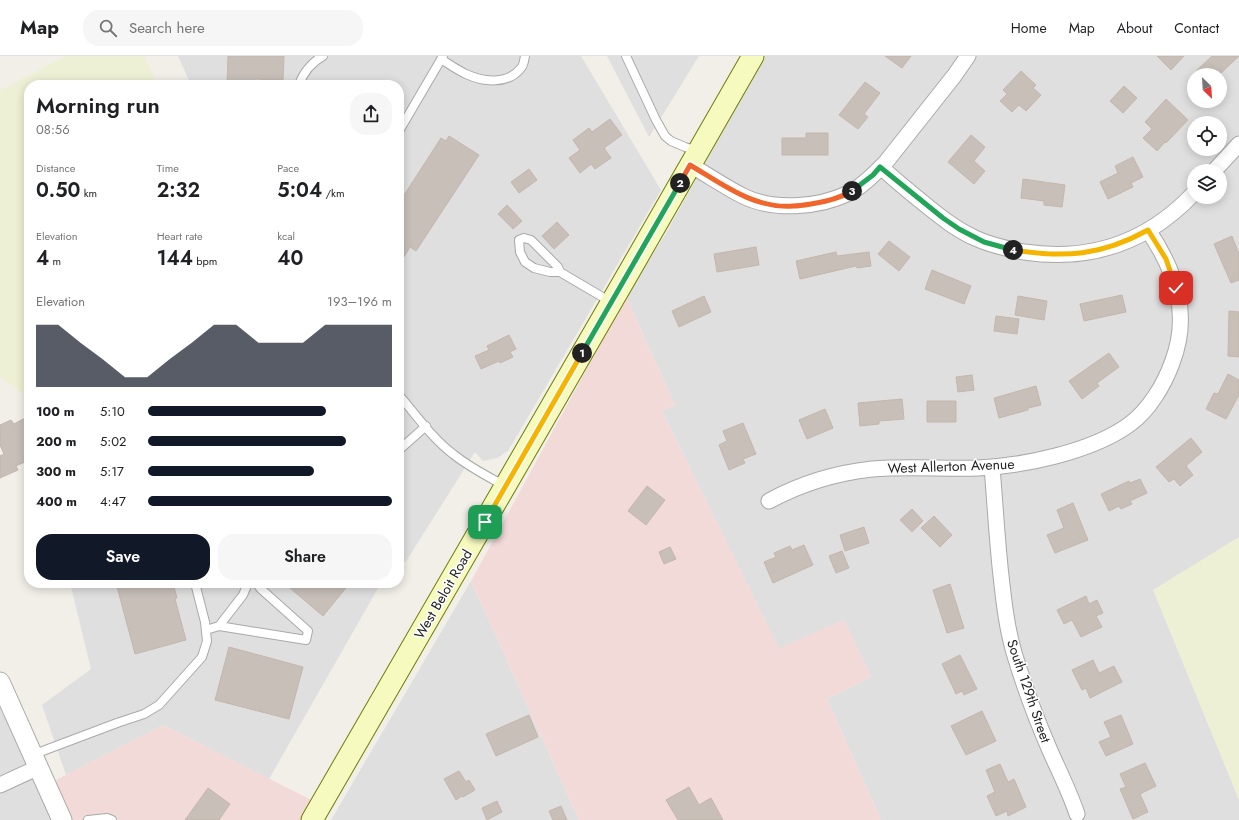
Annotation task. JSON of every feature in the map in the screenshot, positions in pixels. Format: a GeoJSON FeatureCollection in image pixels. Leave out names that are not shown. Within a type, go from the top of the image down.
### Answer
{"type":"FeatureCollection","features":[{"type":"Feature","properties":{"kind":"main road","name":"West Beloit Road"},"geometry":{"type":"LineString","coordinates":[[312,820],[753,56]]}},
{"type":"Feature","properties":{"kind":"street"},"geometry":{"type":"LineString","coordinates":[[694,158],[743,196],[759,202],[793,206],[825,202],[848,193],[873,175],[954,76],[968,56]]}},
{"type":"Feature","properties":{"kind":"street"},"geometry":{"type":"LineString","coordinates":[[1220,164],[1239,144]]}},
{"type":"Feature","properties":{"kind":"street"},"geometry":{"type":"LineString","coordinates":[[880,167],[943,218],[959,229],[984,242],[1013,250],[1035,253],[1059,255],[1087,253],[1120,244],[1148,230],[1168,217],[1187,199]]}},
{"type":"Feature","properties":{"kind":"street","name":"West Allerton Avenue"},"geometry":{"type":"LineString","coordinates":[[769,501],[781,494],[840,474],[872,470],[992,467],[1051,458],[1108,437],[1122,429],[1137,418],[1156,396],[1168,376],[1176,355],[1180,337],[1181,308],[1170,270],[1148,230]]}},
{"type":"Feature","properties":{"kind":"street","name":"South 129th Street"},"geometry":{"type":"LineString","coordinates":[[992,467],[997,536],[1010,640],[1030,701],[1077,814]]}},
{"type":"Feature","properties":{"kind":"street"},"geometry":{"type":"LineString","coordinates":[[0,682],[62,820]]}},
{"type":"Feature","properties":{"kind":"street"},"geometry":{"type":"LineString","coordinates":[[0,785],[36,761]]}},
{"type":"Feature","properties":{"kind":"lane"},"geometry":{"type":"LineString","coordinates":[[301,80],[311,65],[323,56]]}},
{"type":"Feature","properties":{"kind":"lane"},"geometry":{"type":"LineString","coordinates":[[404,123],[442,58],[467,74],[485,80],[505,80],[515,74],[522,67],[525,56]]}},
{"type":"Feature","properties":{"kind":"lane"},"geometry":{"type":"LineString","coordinates":[[626,56],[665,136],[671,141],[685,147],[694,158]]}},
{"type":"Feature","properties":{"kind":"lane"},"geometry":{"type":"LineString","coordinates":[[560,272],[558,267],[531,240],[524,238],[519,240],[520,252],[525,262],[534,268],[550,272],[560,272],[612,302]]}},
{"type":"Feature","properties":{"kind":"lane"},"geometry":{"type":"LineString","coordinates":[[404,401],[440,442],[453,454],[470,466],[505,486]]}},
{"type":"Feature","properties":{"kind":"lane"},"geometry":{"type":"LineString","coordinates":[[404,446],[426,426]]}},
{"type":"Feature","properties":{"kind":"lane"},"geometry":{"type":"LineString","coordinates":[[36,761],[117,723],[144,714],[159,705],[202,657],[207,641],[205,622],[196,588]]}},
{"type":"Feature","properties":{"kind":"lane"},"geometry":{"type":"LineString","coordinates":[[219,626],[243,595],[246,588]]}},
{"type":"Feature","properties":{"kind":"lane"},"geometry":{"type":"LineString","coordinates":[[206,630],[219,626],[306,640],[308,631],[260,588]]}},
{"type":"Feature","properties":{"kind":"lane"},"geometry":{"type":"LineString","coordinates":[[88,820],[107,818],[112,820]]}},
{"type":"Feature","properties":{"kind":"shaded area"},"geometry":{"type":"Polygon","coordinates":[[[178,56],[581,56],[661,190],[508,451],[497,458],[483,461],[475,452],[405,563],[404,80],[189,80],[178,56]]]}},
{"type":"Feature","properties":{"kind":"shaded area"},"geometry":{"type":"Polygon","coordinates":[[[607,56],[699,56],[649,137],[607,56]]]}},
{"type":"Feature","properties":{"kind":"shaded area"},"geometry":{"type":"Polygon","coordinates":[[[765,56],[1239,56],[1239,820],[881,820],[827,699],[871,677],[844,620],[779,649],[662,411],[675,405],[626,297],[666,233],[765,56]]]}},
{"type":"Feature","properties":{"kind":"shaded area"},"geometry":{"type":"Polygon","coordinates":[[[626,297],[675,405],[662,411],[779,648],[844,620],[871,677],[827,699],[881,820],[579,820],[471,581],[626,297]]]}},
{"type":"Feature","properties":{"kind":"shaded area"},"geometry":{"type":"Polygon","coordinates":[[[471,581],[579,820],[331,820],[471,581]]]}},
{"type":"Feature","properties":{"kind":"shaded area"},"geometry":{"type":"Polygon","coordinates":[[[71,588],[378,588],[269,779],[163,725],[66,775],[42,705],[91,669],[71,588]]]}},
{"type":"Feature","properties":{"kind":"shaded area"},"geometry":{"type":"Polygon","coordinates":[[[0,701],[53,820],[0,820],[0,701]]]}},
{"type":"Feature","properties":{"kind":"shaded area"},"geometry":{"type":"Polygon","coordinates":[[[163,725],[321,805],[312,820],[62,820],[46,785],[163,725]]]}},
{"type":"Feature","properties":{"kind":"green space"},"geometry":{"type":"Polygon","coordinates":[[[66,56],[145,56],[155,80],[24,80],[24,395],[0,378],[0,90],[66,56]]]}},
{"type":"Feature","properties":{"kind":"green space"},"geometry":{"type":"Polygon","coordinates":[[[1239,537],[1239,800],[1153,590],[1239,537]]]}},
{"type":"Feature","properties":{"kind":"building"},"geometry":{"type":"Polygon","coordinates":[[[228,56],[284,56],[283,80],[227,80],[228,56]]]}},
{"type":"Feature","properties":{"kind":"building"},"geometry":{"type":"Polygon","coordinates":[[[885,56],[911,56],[902,68],[885,56]]]}},
{"type":"Feature","properties":{"kind":"building"},"geometry":{"type":"Polygon","coordinates":[[[1157,56],[1184,56],[1171,70],[1157,56]]]}},
{"type":"Feature","properties":{"kind":"building"},"geometry":{"type":"Polygon","coordinates":[[[1212,56],[1239,56],[1226,68],[1199,68],[1212,56]]]}},
{"type":"Feature","properties":{"kind":"building"},"geometry":{"type":"Polygon","coordinates":[[[1021,71],[1036,85],[1033,88],[1041,95],[1026,111],[1019,105],[1012,112],[1000,101],[1007,94],[1003,90],[1021,71]]]}},
{"type":"Feature","properties":{"kind":"building"},"geometry":{"type":"Polygon","coordinates":[[[865,82],[880,93],[864,114],[868,117],[858,129],[839,115],[865,82]]]}},
{"type":"Feature","properties":{"kind":"building"},"geometry":{"type":"Polygon","coordinates":[[[1124,86],[1137,98],[1123,113],[1110,101],[1124,86]]]}},
{"type":"Feature","properties":{"kind":"building"},"geometry":{"type":"Polygon","coordinates":[[[1166,99],[1187,119],[1187,121],[1157,151],[1143,138],[1152,129],[1145,122],[1166,99]]]}},
{"type":"Feature","properties":{"kind":"building"},"geometry":{"type":"Polygon","coordinates":[[[610,119],[622,135],[604,148],[611,158],[595,169],[591,164],[580,173],[569,158],[580,150],[573,140],[589,128],[592,132],[610,119]]]}},
{"type":"Feature","properties":{"kind":"building"},"geometry":{"type":"Polygon","coordinates":[[[806,133],[828,133],[828,155],[782,155],[782,138],[806,138],[806,133]]]}},
{"type":"Feature","properties":{"kind":"building"},"geometry":{"type":"Polygon","coordinates":[[[971,135],[985,147],[974,161],[985,171],[974,184],[948,162],[971,135]]]}},
{"type":"Feature","properties":{"kind":"building"},"geometry":{"type":"Polygon","coordinates":[[[449,136],[479,155],[416,251],[410,247],[404,257],[404,195],[441,138],[446,141],[449,136]]]}},
{"type":"Feature","properties":{"kind":"building"},"geometry":{"type":"Polygon","coordinates":[[[1133,157],[1143,177],[1131,183],[1133,187],[1108,199],[1100,182],[1118,173],[1115,166],[1133,157]]]}},
{"type":"Feature","properties":{"kind":"building"},"geometry":{"type":"Polygon","coordinates":[[[529,169],[537,180],[519,193],[511,182],[529,169]]]}},
{"type":"Feature","properties":{"kind":"building"},"geometry":{"type":"Polygon","coordinates":[[[1023,179],[1065,185],[1062,207],[1044,205],[1044,201],[1021,198],[1023,179]]]}},
{"type":"Feature","properties":{"kind":"building"},"geometry":{"type":"Polygon","coordinates":[[[507,205],[522,221],[513,229],[498,214],[507,205]]]}},
{"type":"Feature","properties":{"kind":"building"},"geometry":{"type":"Polygon","coordinates":[[[557,222],[569,235],[554,249],[542,236],[557,222]]]}},
{"type":"Feature","properties":{"kind":"building"},"geometry":{"type":"Polygon","coordinates":[[[1232,236],[1239,254],[1239,280],[1231,283],[1214,244],[1232,236]]]}},
{"type":"Feature","properties":{"kind":"building"},"geometry":{"type":"Polygon","coordinates":[[[889,241],[910,257],[899,271],[878,254],[889,241]]]}},
{"type":"Feature","properties":{"kind":"building"},"geometry":{"type":"Polygon","coordinates":[[[756,247],[759,265],[717,272],[714,254],[756,247]]]}},
{"type":"Feature","properties":{"kind":"building"},"geometry":{"type":"Polygon","coordinates":[[[836,252],[837,256],[869,252],[871,266],[857,268],[856,266],[800,279],[796,261],[836,252]]]}},
{"type":"Feature","properties":{"kind":"building"},"geometry":{"type":"Polygon","coordinates":[[[932,270],[971,286],[964,304],[925,289],[932,270]]]}},
{"type":"Feature","properties":{"kind":"building"},"geometry":{"type":"Polygon","coordinates":[[[1122,295],[1126,312],[1084,321],[1080,304],[1122,295]]]}},
{"type":"Feature","properties":{"kind":"building"},"geometry":{"type":"Polygon","coordinates":[[[704,296],[711,312],[679,327],[672,311],[704,296]]]}},
{"type":"Feature","properties":{"kind":"building"},"geometry":{"type":"Polygon","coordinates":[[[1018,296],[1047,301],[1044,320],[1015,315],[1018,296]]]}},
{"type":"Feature","properties":{"kind":"building"},"geometry":{"type":"Polygon","coordinates":[[[1229,311],[1239,312],[1239,357],[1228,356],[1229,311]]]}},
{"type":"Feature","properties":{"kind":"building"},"geometry":{"type":"Polygon","coordinates":[[[996,316],[1019,319],[1017,334],[994,331],[996,316]]]}},
{"type":"Feature","properties":{"kind":"building"},"geometry":{"type":"Polygon","coordinates":[[[509,335],[516,349],[510,352],[513,357],[481,369],[475,356],[489,350],[487,346],[509,335]]]}},
{"type":"Feature","properties":{"kind":"building"},"geometry":{"type":"Polygon","coordinates":[[[1109,353],[1119,367],[1097,383],[1099,386],[1082,399],[1069,381],[1109,353]]]}},
{"type":"Feature","properties":{"kind":"building"},"geometry":{"type":"Polygon","coordinates":[[[1228,374],[1239,380],[1239,395],[1226,419],[1206,409],[1214,393],[1218,394],[1228,374]]]}},
{"type":"Feature","properties":{"kind":"building"},"geometry":{"type":"Polygon","coordinates":[[[972,375],[974,390],[958,392],[956,377],[972,375]]]}},
{"type":"Feature","properties":{"kind":"building"},"geometry":{"type":"Polygon","coordinates":[[[1036,386],[1041,405],[999,418],[994,398],[1036,386]]]}},
{"type":"Feature","properties":{"kind":"building"},"geometry":{"type":"Polygon","coordinates":[[[902,399],[904,419],[879,421],[879,424],[860,426],[858,403],[902,399]]]}},
{"type":"Feature","properties":{"kind":"building"},"geometry":{"type":"Polygon","coordinates":[[[927,401],[956,401],[956,422],[927,422],[927,401]]]}},
{"type":"Feature","properties":{"kind":"building"},"geometry":{"type":"Polygon","coordinates":[[[825,409],[833,428],[807,439],[799,420],[825,409]]]}},
{"type":"Feature","properties":{"kind":"building"},"geometry":{"type":"Polygon","coordinates":[[[24,419],[24,462],[16,466],[18,470],[0,478],[0,456],[4,454],[0,445],[0,425],[11,420],[14,424],[24,419]]]}},
{"type":"Feature","properties":{"kind":"building"},"geometry":{"type":"Polygon","coordinates":[[[743,423],[756,454],[743,459],[745,463],[729,470],[719,445],[727,441],[723,431],[743,423]]]}},
{"type":"Feature","properties":{"kind":"building"},"geometry":{"type":"Polygon","coordinates":[[[1191,438],[1202,452],[1186,466],[1193,475],[1180,486],[1174,479],[1169,482],[1156,467],[1191,438]]]}},
{"type":"Feature","properties":{"kind":"building"},"geometry":{"type":"Polygon","coordinates":[[[1140,479],[1147,493],[1130,501],[1132,504],[1121,509],[1119,506],[1109,511],[1101,494],[1129,481],[1130,483],[1140,479]]]}},
{"type":"Feature","properties":{"kind":"building"},"geometry":{"type":"Polygon","coordinates":[[[647,486],[665,500],[646,525],[628,511],[647,486]]]}},
{"type":"Feature","properties":{"kind":"building"},"geometry":{"type":"Polygon","coordinates":[[[1073,503],[1088,540],[1055,553],[1047,535],[1064,528],[1057,510],[1073,503]]]}},
{"type":"Feature","properties":{"kind":"building"},"geometry":{"type":"Polygon","coordinates":[[[912,509],[923,521],[912,532],[900,520],[912,509]]]}},
{"type":"Feature","properties":{"kind":"building"},"geometry":{"type":"Polygon","coordinates":[[[934,516],[952,535],[940,547],[921,528],[934,516]]]}},
{"type":"Feature","properties":{"kind":"building"},"geometry":{"type":"Polygon","coordinates":[[[864,527],[869,543],[845,551],[840,535],[864,527]]]}},
{"type":"Feature","properties":{"kind":"building"},"geometry":{"type":"Polygon","coordinates":[[[804,545],[813,565],[773,583],[764,562],[776,557],[774,553],[790,546],[792,550],[804,545]]]}},
{"type":"Feature","properties":{"kind":"building"},"geometry":{"type":"Polygon","coordinates":[[[670,547],[676,559],[664,564],[659,552],[670,547]]]}},
{"type":"Feature","properties":{"kind":"building"},"geometry":{"type":"Polygon","coordinates":[[[842,551],[849,568],[836,573],[829,556],[842,551]]]}},
{"type":"Feature","properties":{"kind":"building"},"geometry":{"type":"Polygon","coordinates":[[[950,584],[964,628],[947,633],[933,590],[950,584]]]}},
{"type":"Feature","properties":{"kind":"building"},"geometry":{"type":"Polygon","coordinates":[[[117,588],[174,588],[177,598],[175,599],[186,640],[135,654],[117,588]]]}},
{"type":"Feature","properties":{"kind":"building"},"geometry":{"type":"Polygon","coordinates":[[[290,588],[346,588],[323,616],[290,588]]]}},
{"type":"Feature","properties":{"kind":"building"},"geometry":{"type":"Polygon","coordinates":[[[1086,596],[1089,604],[1097,600],[1103,613],[1096,616],[1102,627],[1081,637],[1072,620],[1064,624],[1057,610],[1086,596]]]}},
{"type":"Feature","properties":{"kind":"building"},"geometry":{"type":"Polygon","coordinates":[[[229,647],[303,667],[289,719],[215,700],[229,647]]]}},
{"type":"Feature","properties":{"kind":"building"},"geometry":{"type":"Polygon","coordinates":[[[960,655],[977,689],[964,695],[962,691],[956,694],[942,664],[960,655]]]}},
{"type":"Feature","properties":{"kind":"building"},"geometry":{"type":"Polygon","coordinates":[[[1093,660],[1099,673],[1114,666],[1122,682],[1090,698],[1086,688],[1082,690],[1072,670],[1093,660]]]}},
{"type":"Feature","properties":{"kind":"building"},"geometry":{"type":"Polygon","coordinates":[[[982,711],[996,741],[966,755],[951,726],[982,711]]]}},
{"type":"Feature","properties":{"kind":"building"},"geometry":{"type":"Polygon","coordinates":[[[529,715],[538,737],[496,756],[486,734],[529,715]]]}},
{"type":"Feature","properties":{"kind":"building"},"geometry":{"type":"Polygon","coordinates":[[[1121,715],[1133,744],[1106,756],[1099,742],[1111,737],[1104,722],[1121,715]]]}},
{"type":"Feature","properties":{"kind":"building"},"geometry":{"type":"Polygon","coordinates":[[[1145,763],[1156,786],[1140,794],[1148,812],[1133,819],[1120,789],[1126,787],[1120,774],[1145,763]]]}},
{"type":"Feature","properties":{"kind":"building"},"geometry":{"type":"Polygon","coordinates":[[[1000,764],[1008,782],[1014,779],[1026,807],[1008,816],[1007,811],[996,816],[987,796],[995,792],[986,770],[1000,764]]]}},
{"type":"Feature","properties":{"kind":"building"},"geometry":{"type":"Polygon","coordinates":[[[459,771],[466,782],[469,780],[475,790],[456,800],[444,779],[459,771]]]}},
{"type":"Feature","properties":{"kind":"building"},"geometry":{"type":"Polygon","coordinates":[[[689,787],[699,805],[711,798],[723,820],[678,820],[666,800],[689,787]]]}},
{"type":"Feature","properties":{"kind":"building"},"geometry":{"type":"Polygon","coordinates":[[[208,788],[230,804],[219,820],[185,820],[208,788]]]}},
{"type":"Feature","properties":{"kind":"building"},"geometry":{"type":"Polygon","coordinates":[[[497,801],[502,812],[487,820],[482,808],[497,801]]]}},
{"type":"Feature","properties":{"kind":"building"},"geometry":{"type":"Polygon","coordinates":[[[561,806],[567,820],[553,820],[549,811],[561,806]]]}},
{"type":"Feature","properties":{"kind":"route"},"geometry":{"type":"LineString","coordinates":[[485,522],[690,165],[743,196],[776,206],[793,206],[825,202],[848,193],[856,188],[873,175],[880,167],[898,183],[959,229],[984,242],[1013,250],[1059,255],[1087,253],[1120,244],[1148,230],[1166,259],[1176,288]]}}]}
